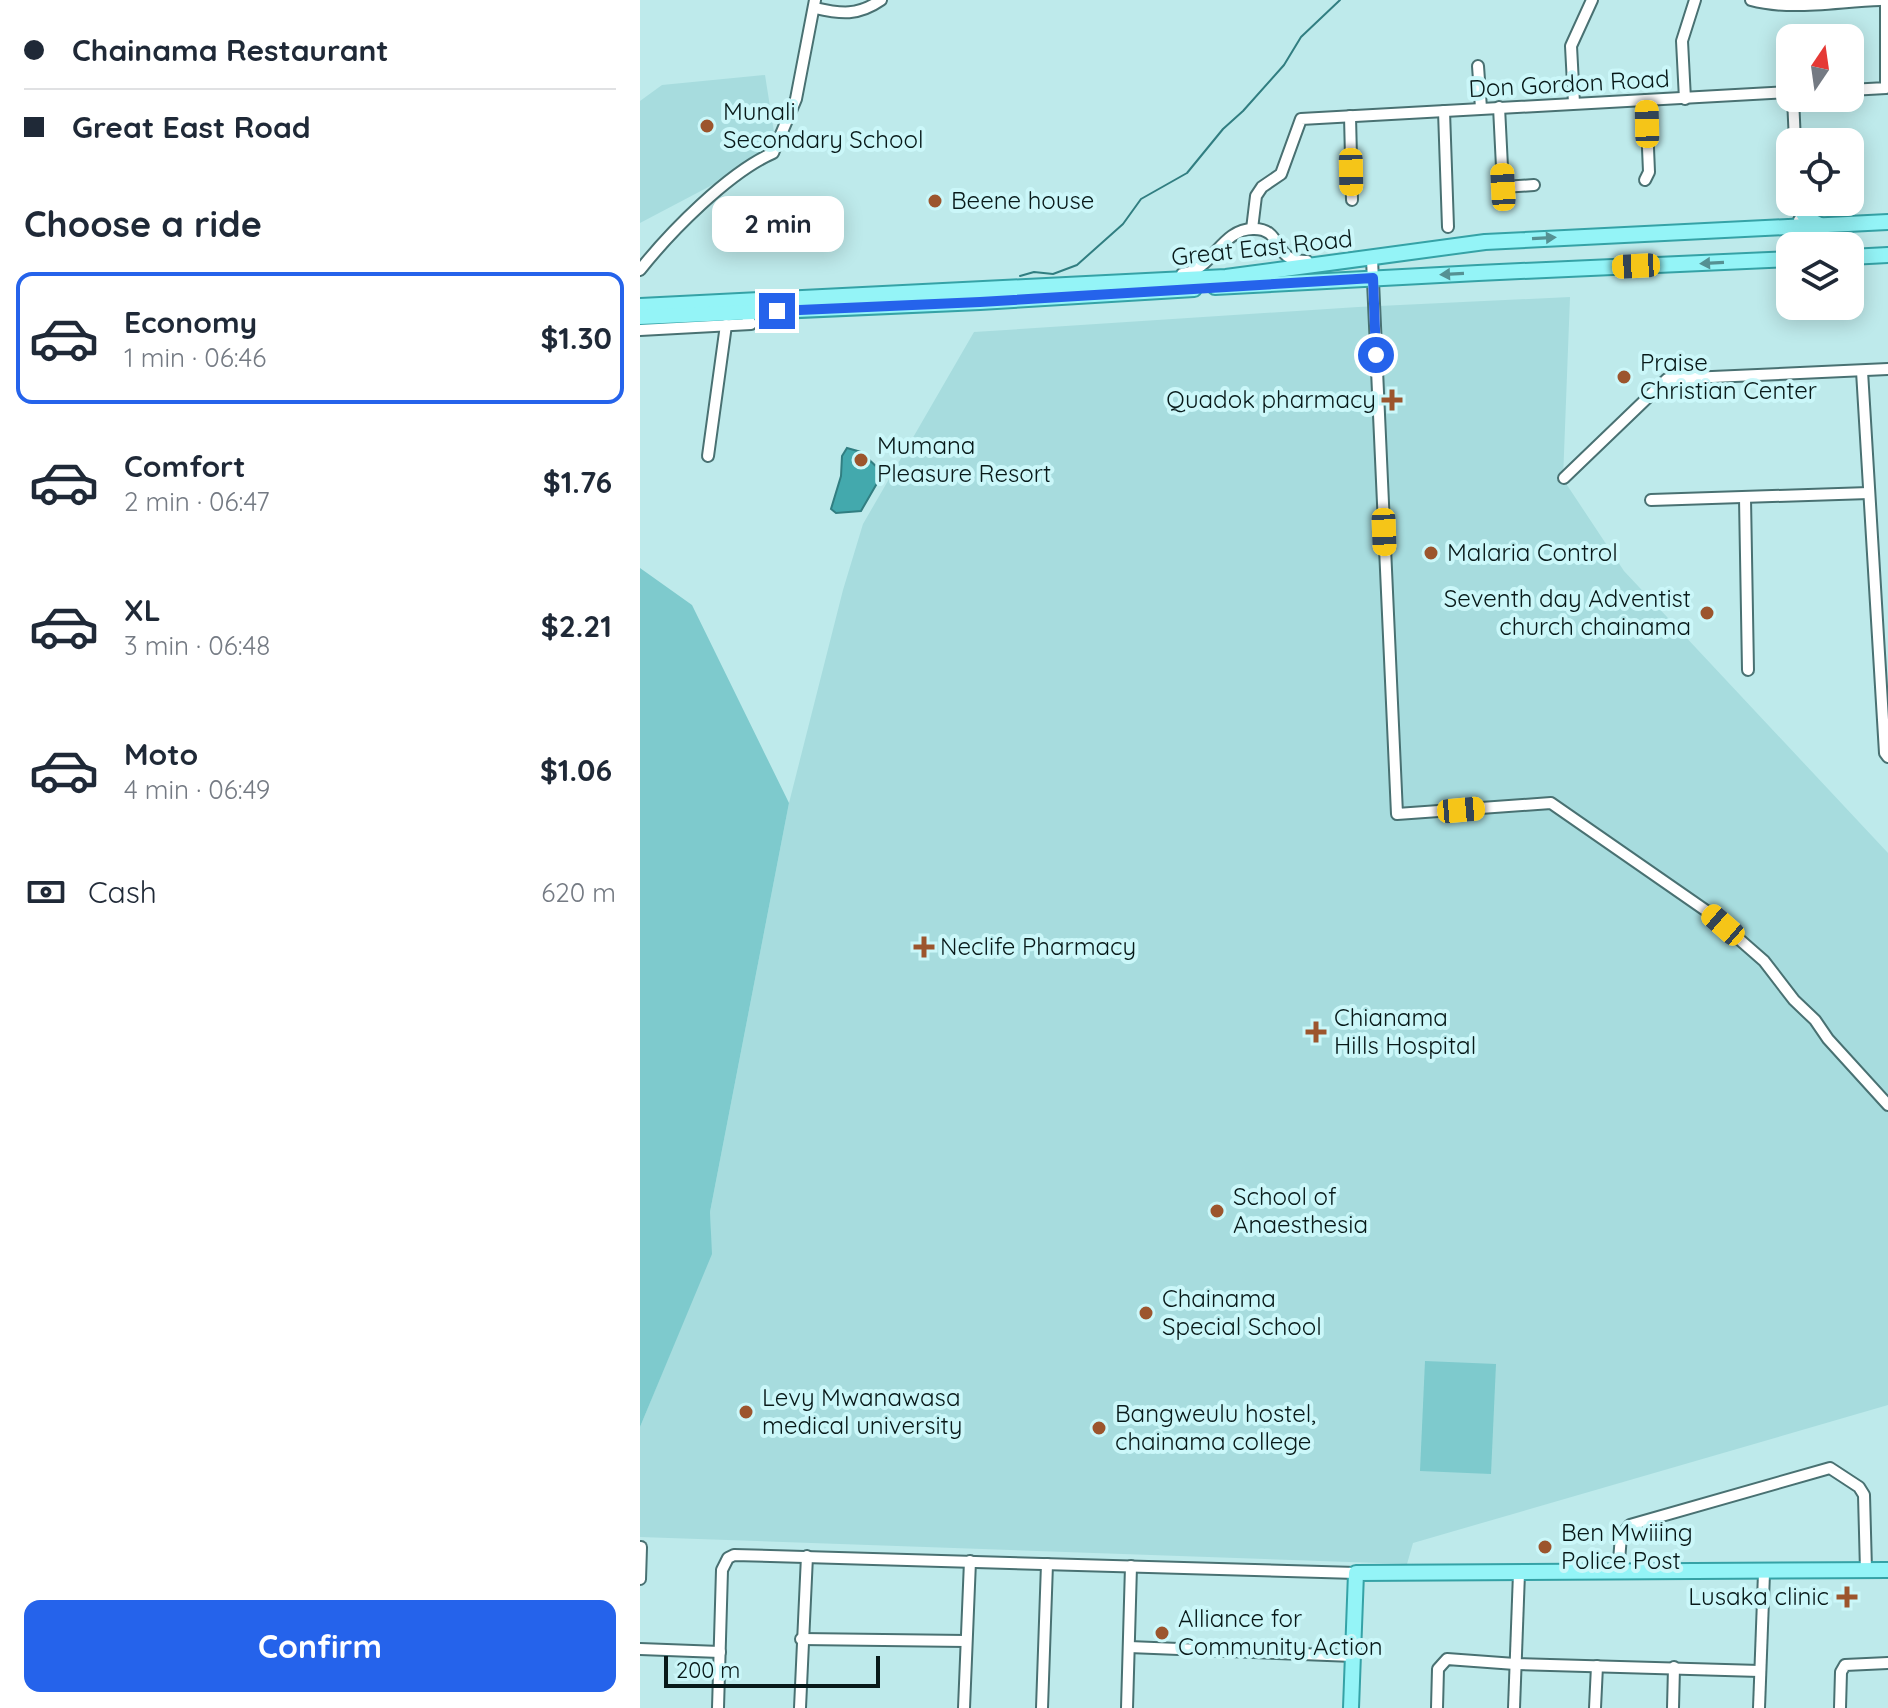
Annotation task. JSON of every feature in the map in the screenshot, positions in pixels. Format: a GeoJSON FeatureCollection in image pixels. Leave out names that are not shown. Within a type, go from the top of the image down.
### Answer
{"type":"FeatureCollection","features":[{"type":"Feature","properties":{"kind":"main road"},"geometry":{"type":"LineString","coordinates":[[1781,227],[1793,216]]}},
{"type":"Feature","properties":{"kind":"main road"},"geometry":{"type":"LineString","coordinates":[[1805,216],[1820,225]]}},
{"type":"Feature","properties":{"kind":"main road","name":"Great East Road"},"geometry":{"type":"LineString","coordinates":[[640,306],[1226,277],[1485,242],[1888,222]]}},
{"type":"Feature","properties":{"kind":"main road"},"geometry":{"type":"LineString","coordinates":[[1864,256],[1888,255]]}},
{"type":"Feature","properties":{"kind":"main road","name":"Great East Road"},"geometry":{"type":"LineString","coordinates":[[640,317],[1776,260]]}},
{"type":"Feature","properties":{"kind":"main road"},"geometry":{"type":"LineString","coordinates":[[1351,1708],[1356,1573],[1888,1570]]}},
{"type":"Feature","properties":{"kind":"street"},"geometry":{"type":"LineString","coordinates":[[640,270],[697,209],[757,160],[773,153],[796,99],[815,4],[836,13],[854,14],[866,11],[881,0]]}},
{"type":"Feature","properties":{"kind":"street"},"geometry":{"type":"LineString","coordinates":[[1574,103],[1571,46],[1592,0]]}},
{"type":"Feature","properties":{"kind":"street"},"geometry":{"type":"LineString","coordinates":[[1685,99],[1682,41],[1695,0]]}},
{"type":"Feature","properties":{"kind":"street"},"geometry":{"type":"LineString","coordinates":[[1751,0],[1764,3],[1883,0],[1887,88],[1864,89]]}},
{"type":"Feature","properties":{"kind":"street"},"geometry":{"type":"LineString","coordinates":[[1478,66],[1481,108]]}},
{"type":"Feature","properties":{"kind":"street","name":"Don Gordon Road"},"geometry":{"type":"LineString","coordinates":[[1252,229],[1256,196],[1262,187],[1281,174],[1301,119],[1776,93]]}},
{"type":"Feature","properties":{"kind":"street"},"geometry":{"type":"LineString","coordinates":[[1645,180],[1649,172],[1646,100]]}},
{"type":"Feature","properties":{"kind":"street"},"geometry":{"type":"LineString","coordinates":[[1499,107],[1503,187],[1534,185]]}},
{"type":"Feature","properties":{"kind":"street"},"geometry":{"type":"LineString","coordinates":[[1444,111],[1448,227]]}},
{"type":"Feature","properties":{"kind":"street"},"geometry":{"type":"LineString","coordinates":[[1350,116],[1352,200]]}},
{"type":"Feature","properties":{"kind":"street"},"geometry":{"type":"LineString","coordinates":[[1799,216],[1800,232]]}},
{"type":"Feature","properties":{"kind":"street"},"geometry":{"type":"LineString","coordinates":[[1105,284],[1131,277],[1191,273],[1203,267],[1232,235],[1252,229],[1269,233],[1286,257],[1295,261],[1357,260]]}},
{"type":"Feature","properties":{"kind":"street"},"geometry":{"type":"LineString","coordinates":[[1372,259],[1397,814],[1551,803],[1708,912],[1764,961],[1794,1000],[1888,1105]]}},
{"type":"Feature","properties":{"kind":"street"},"geometry":{"type":"LineString","coordinates":[[640,330],[751,324],[745,313]]}},
{"type":"Feature","properties":{"kind":"street"},"geometry":{"type":"LineString","coordinates":[[708,456],[726,325]]}},
{"type":"Feature","properties":{"kind":"street"},"geometry":{"type":"LineString","coordinates":[[1564,478],[1667,379],[1888,369]]}},
{"type":"Feature","properties":{"kind":"street"},"geometry":{"type":"LineString","coordinates":[[1862,371],[1869,493],[1883,618],[1885,753],[1888,757]]}},
{"type":"Feature","properties":{"kind":"street"},"geometry":{"type":"LineString","coordinates":[[1651,500],[1869,493]]}},
{"type":"Feature","properties":{"kind":"street"},"geometry":{"type":"LineString","coordinates":[[1745,498],[1748,670]]}},
{"type":"Feature","properties":{"kind":"street"},"geometry":{"type":"LineString","coordinates":[[1618,1573],[1621,1536],[1630,1525],[1830,1468],[1859,1487],[1864,1495],[1866,1570]]}},
{"type":"Feature","properties":{"kind":"street"},"geometry":{"type":"LineString","coordinates":[[640,1579],[641,1547]]}},
{"type":"Feature","properties":{"kind":"street"},"geometry":{"type":"LineString","coordinates":[[718,1708],[722,1570],[728,1558],[741,1554],[1356,1573]]}},
{"type":"Feature","properties":{"kind":"street"},"geometry":{"type":"LineString","coordinates":[[807,1556],[800,1708],[809,1708]]}},
{"type":"Feature","properties":{"kind":"street"},"geometry":{"type":"LineString","coordinates":[[964,1708],[970,1561]]}},
{"type":"Feature","properties":{"kind":"street"},"geometry":{"type":"LineString","coordinates":[[1042,1708],[1047,1564]]}},
{"type":"Feature","properties":{"kind":"street"},"geometry":{"type":"LineString","coordinates":[[1127,1708],[1131,1566]]}},
{"type":"Feature","properties":{"kind":"street"},"geometry":{"type":"LineString","coordinates":[[1514,1708],[1519,1573]]}},
{"type":"Feature","properties":{"kind":"street"},"geometry":{"type":"LineString","coordinates":[[1759,1708],[1764,1573]]}},
{"type":"Feature","properties":{"kind":"street"},"geometry":{"type":"LineString","coordinates":[[801,1639],[966,1641]]}},
{"type":"Feature","properties":{"kind":"street"},"geometry":{"type":"LineString","coordinates":[[1129,1647],[1353,1656]]}},
{"type":"Feature","properties":{"kind":"street"},"geometry":{"type":"LineString","coordinates":[[640,1649],[720,1652]]}},
{"type":"Feature","properties":{"kind":"street"},"geometry":{"type":"LineString","coordinates":[[1437,1708],[1438,1669],[1447,1659],[1760,1671]]}},
{"type":"Feature","properties":{"kind":"street"},"geometry":{"type":"LineString","coordinates":[[1840,1708],[1841,1672],[1845,1665],[1888,1663]]}},
{"type":"Feature","properties":{"kind":"street"},"geometry":{"type":"LineString","coordinates":[[1595,1708],[1597,1666]]}},
{"type":"Feature","properties":{"kind":"street"},"geometry":{"type":"LineString","coordinates":[[1673,1708],[1674,1667]]}},
{"type":"Feature","properties":{"kind":"shaded area","name":"Munali Secondary School"},"geometry":{"type":"Polygon","coordinates":[[[765,75],[777,151],[640,223],[640,101],[662,85],[765,75]]]}},
{"type":"Feature","properties":{"kind":"shaded area","name":"Chianama Hills Hospital"},"geometry":{"type":"Polygon","coordinates":[[[1570,297],[1563,479],[1624,571],[1888,853],[1888,1405],[1413,1543],[1407,1564],[640,1537],[640,1427],[711,1254],[710,1212],[789,803],[843,590],[863,524],[974,332],[1358,307],[1570,297]]]}},
{"type":"Feature","properties":{"kind":"shaded area"},"geometry":{"type":"Polygon","coordinates":[[[847,448],[861,452],[883,473],[861,511],[836,513],[831,509],[841,476],[842,456],[847,448]]]}},
{"type":"Feature","properties":{"kind":"shaded area"},"geometry":{"type":"Polygon","coordinates":[[[640,568],[692,605],[789,803],[710,1212],[712,1254],[640,1427],[640,568]]]}},
{"type":"Feature","properties":{"kind":"shaded area"},"geometry":{"type":"Polygon","coordinates":[[[1425,1361],[1496,1364],[1491,1474],[1420,1471],[1425,1361]]]}},
{"type":"Feature","properties":{"kind":"waterway"},"geometry":{"type":"LineString","coordinates":[[1020,276],[1034,272],[1053,274],[1077,265],[1123,224],[1141,199],[1187,173],[1223,129],[1284,65],[1301,37],[1340,0]]}},
{"type":"Feature","properties":{"kind":"place","name":"Munali Secondary School"},"geometry":{"type":"Point","coordinates":[707,126]}},
{"type":"Feature","properties":{"kind":"place","name":"Beene house"},"geometry":{"type":"Point","coordinates":[935,201]}},
{"type":"Feature","properties":{"kind":"place","name":"Praise Christian Center"},"geometry":{"type":"Point","coordinates":[1624,377]}},
{"type":"Feature","properties":{"kind":"place","name":"Quadok pharmacy"},"geometry":{"type":"Point","coordinates":[1392,400]}},
{"type":"Feature","properties":{"kind":"place","name":"Mumana Pleasure Resort"},"geometry":{"type":"Point","coordinates":[861,460]}},
{"type":"Feature","properties":{"kind":"place","name":"Malaria Control"},"geometry":{"type":"Point","coordinates":[1431,553]}},
{"type":"Feature","properties":{"kind":"place","name":"Seventh day Adventist church chainama"},"geometry":{"type":"Point","coordinates":[1707,613]}},
{"type":"Feature","properties":{"kind":"place","name":"Neclife Pharmacy"},"geometry":{"type":"Point","coordinates":[924,947]}},
{"type":"Feature","properties":{"kind":"place","name":"Chianama Hills Hospital"},"geometry":{"type":"Point","coordinates":[1316,1032]}},
{"type":"Feature","properties":{"kind":"place","name":"School of Anaesthesia"},"geometry":{"type":"Point","coordinates":[1217,1211]}},
{"type":"Feature","properties":{"kind":"place","name":"Chainama Special School"},"geometry":{"type":"Point","coordinates":[1146,1313]}},
{"type":"Feature","properties":{"kind":"place","name":"Levy Mwanawasa medical university"},"geometry":{"type":"Point","coordinates":[746,1412]}},
{"type":"Feature","properties":{"kind":"place","name":"Bangweulu hostel, chainama college"},"geometry":{"type":"Point","coordinates":[1099,1428]}},
{"type":"Feature","properties":{"kind":"place","name":"Ben Mwiiing Police Post"},"geometry":{"type":"Point","coordinates":[1545,1547]}},
{"type":"Feature","properties":{"kind":"place","name":"Lusaka clinic"},"geometry":{"type":"Point","coordinates":[1847,1597]}},
{"type":"Feature","properties":{"kind":"place","name":"Alliance for Community Action"},"geometry":{"type":"Point","coordinates":[1162,1633]}},
{"type":"Feature","properties":{"kind":"route"},"geometry":{"type":"LineString","coordinates":[[777,311],[1373,278],[1376,355]]}}]}
